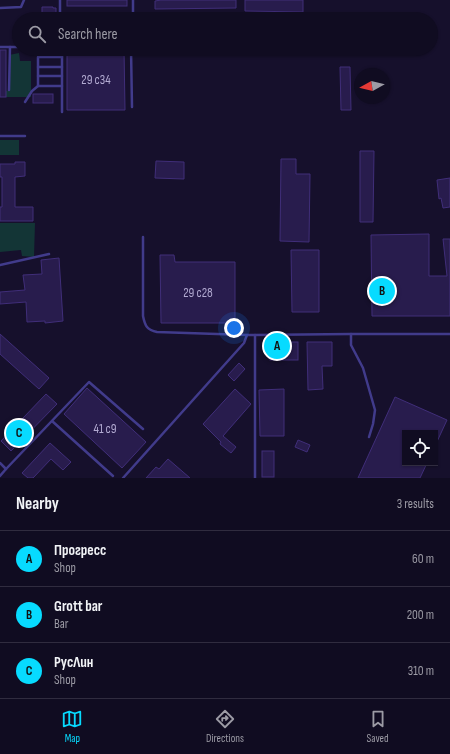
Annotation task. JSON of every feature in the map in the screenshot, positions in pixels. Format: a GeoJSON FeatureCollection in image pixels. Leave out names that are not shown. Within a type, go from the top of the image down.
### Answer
{"type":"FeatureCollection","features":[{"type":"Feature","properties":{"kind":"lane"},"geometry":{"type":"LineString","coordinates":[[0,8],[21,7],[24,0]]}},
{"type":"Feature","properties":{"kind":"lane"},"geometry":{"type":"LineString","coordinates":[[60,0],[60,12]]}},
{"type":"Feature","properties":{"kind":"lane"},"geometry":{"type":"LineString","coordinates":[[133,0],[133,12]]}},
{"type":"Feature","properties":{"kind":"lane"},"geometry":{"type":"LineString","coordinates":[[0,47],[10,47],[10,90]]}},
{"type":"Feature","properties":{"kind":"lane"},"geometry":{"type":"LineString","coordinates":[[131,56],[132,108]]}},
{"type":"Feature","properties":{"kind":"lane"},"geometry":{"type":"LineString","coordinates":[[38,86],[38,57],[62,57],[62,112]]}},
{"type":"Feature","properties":{"kind":"lane"},"geometry":{"type":"LineString","coordinates":[[38,67],[62,66]]}},
{"type":"Feature","properties":{"kind":"lane"},"geometry":{"type":"LineString","coordinates":[[38,76],[62,76]]}},
{"type":"Feature","properties":{"kind":"lane"},"geometry":{"type":"LineString","coordinates":[[25,102],[32,91],[38,86],[62,86]]}},
{"type":"Feature","properties":{"kind":"lane"},"geometry":{"type":"LineString","coordinates":[[0,136],[25,136]]}},
{"type":"Feature","properties":{"kind":"lane"},"geometry":{"type":"LineString","coordinates":[[143,237],[143,316],[144,322],[151,331],[247,335],[450,334]]}},
{"type":"Feature","properties":{"kind":"lane"},"geometry":{"type":"LineString","coordinates":[[0,265],[48,254]]}},
{"type":"Feature","properties":{"kind":"lane"},"geometry":{"type":"LineString","coordinates":[[351,334],[351,345],[362,368],[375,410],[369,437]]}},
{"type":"Feature","properties":{"kind":"lane"},"geometry":{"type":"LineString","coordinates":[[123,478],[244,343],[247,335]]}},
{"type":"Feature","properties":{"kind":"lane"},"geometry":{"type":"LineString","coordinates":[[255,335],[255,478]]}},
{"type":"Feature","properties":{"kind":"lane"},"geometry":{"type":"LineString","coordinates":[[0,476],[89,382],[143,429]]}},
{"type":"Feature","properties":{"kind":"lane"},"geometry":{"type":"LineString","coordinates":[[52,421],[113,476]]}},
{"type":"Feature","properties":{"kind":"lane"},"geometry":{"type":"LineString","coordinates":[[0,463],[6,469]]}},
{"type":"Feature","properties":{"kind":"green space"},"geometry":{"type":"Polygon","coordinates":[[[9,55],[19,56],[20,61],[31,61],[31,97],[6,97],[6,91],[9,90],[9,55]]]}},
{"type":"Feature","properties":{"kind":"green space"},"geometry":{"type":"Polygon","coordinates":[[[0,140],[19,140],[19,155],[0,155],[0,140]]]}},
{"type":"Feature","properties":{"kind":"green space"},"geometry":{"type":"Polygon","coordinates":[[[0,223],[35,223],[34,257],[22,256],[21,250],[0,252],[0,223]]]}},
{"type":"Feature","properties":{"kind":"building"},"geometry":{"type":"Polygon","coordinates":[[[67,0],[127,0],[127,6],[67,6],[67,0]]]}},
{"type":"Feature","properties":{"kind":"building"},"geometry":{"type":"Polygon","coordinates":[[[236,0],[236,8],[155,9],[155,1],[236,0]]]}},
{"type":"Feature","properties":{"kind":"building"},"geometry":{"type":"Polygon","coordinates":[[[245,0],[303,0],[303,12],[245,11],[245,0]]]}},
{"type":"Feature","properties":{"kind":"building"},"geometry":{"type":"Polygon","coordinates":[[[42,7],[56,8],[56,12],[42,12],[42,7]]]}},
{"type":"Feature","properties":{"kind":"building"},"geometry":{"type":"Polygon","coordinates":[[[0,50],[6,50],[6,97],[0,97],[0,50]]]}},
{"type":"Feature","properties":{"kind":"building"},"geometry":{"type":"Polygon","coordinates":[[[67,56],[124,56],[125,110],[67,110],[67,56]]]}},
{"type":"Feature","properties":{"kind":"building"},"geometry":{"type":"Polygon","coordinates":[[[340,67],[350,67],[351,110],[341,110],[340,67]]]}},
{"type":"Feature","properties":{"kind":"building"},"geometry":{"type":"Polygon","coordinates":[[[33,94],[53,94],[53,103],[33,103],[33,94]]]}},
{"type":"Feature","properties":{"kind":"building"},"geometry":{"type":"Polygon","coordinates":[[[360,151],[374,151],[373,222],[360,222],[360,151]]]}},
{"type":"Feature","properties":{"kind":"building"},"geometry":{"type":"Polygon","coordinates":[[[281,159],[296,159],[296,174],[310,174],[309,242],[280,241],[281,159]]]}},
{"type":"Feature","properties":{"kind":"building"},"geometry":{"type":"Polygon","coordinates":[[[156,161],[184,162],[184,179],[155,178],[156,161]]]}},
{"type":"Feature","properties":{"kind":"building"},"geometry":{"type":"Polygon","coordinates":[[[15,162],[25,162],[25,176],[15,177],[15,207],[33,207],[33,221],[0,221],[0,207],[2,207],[2,177],[0,177],[0,164],[15,164],[15,162]]]}},
{"type":"Feature","properties":{"kind":"building"},"geometry":{"type":"Polygon","coordinates":[[[450,178],[450,207],[443,208],[441,198],[439,199],[437,180],[450,178]]]}},
{"type":"Feature","properties":{"kind":"building"},"geometry":{"type":"Polygon","coordinates":[[[429,234],[429,276],[447,276],[443,239],[450,239],[450,316],[372,316],[371,235],[429,234]]]}},
{"type":"Feature","properties":{"kind":"building"},"geometry":{"type":"Polygon","coordinates":[[[291,250],[319,250],[319,312],[292,312],[291,250]]]}},
{"type":"Feature","properties":{"kind":"building"},"geometry":{"type":"Polygon","coordinates":[[[160,255],[174,255],[175,262],[235,262],[235,323],[161,323],[160,255]]]}},
{"type":"Feature","properties":{"kind":"building"},"geometry":{"type":"Polygon","coordinates":[[[59,258],[63,321],[45,323],[45,321],[27,322],[26,302],[0,304],[0,292],[25,290],[23,275],[42,274],[41,260],[59,258]]]}},
{"type":"Feature","properties":{"kind":"building"},"geometry":{"type":"Polygon","coordinates":[[[0,334],[49,378],[39,389],[0,354],[0,334]]]}},
{"type":"Feature","properties":{"kind":"building"},"geometry":{"type":"Polygon","coordinates":[[[270,342],[298,342],[298,360],[270,360],[270,342]]]}},
{"type":"Feature","properties":{"kind":"building"},"geometry":{"type":"Polygon","coordinates":[[[307,342],[332,342],[332,366],[322,366],[323,389],[308,390],[307,342]]]}},
{"type":"Feature","properties":{"kind":"building"},"geometry":{"type":"Polygon","coordinates":[[[239,363],[245,369],[234,381],[228,375],[239,363]]]}},
{"type":"Feature","properties":{"kind":"building"},"geometry":{"type":"Polygon","coordinates":[[[87,388],[146,442],[122,468],[64,414],[87,388]]]}},
{"type":"Feature","properties":{"kind":"building"},"geometry":{"type":"Polygon","coordinates":[[[235,389],[251,404],[223,436],[236,447],[231,453],[220,444],[221,442],[203,424],[235,389]]]}},
{"type":"Feature","properties":{"kind":"building"},"geometry":{"type":"Polygon","coordinates":[[[284,389],[284,436],[260,436],[259,390],[284,389]]]}},
{"type":"Feature","properties":{"kind":"building"},"geometry":{"type":"Polygon","coordinates":[[[46,394],[57,404],[11,451],[1,441],[46,394]]]}},
{"type":"Feature","properties":{"kind":"building"},"geometry":{"type":"Polygon","coordinates":[[[395,397],[447,420],[438,440],[438,430],[402,430],[402,466],[426,466],[420,478],[358,478],[395,397]]]}},
{"type":"Feature","properties":{"kind":"building"},"geometry":{"type":"Polygon","coordinates":[[[298,440],[310,445],[307,452],[295,447],[298,440]]]}},
{"type":"Feature","properties":{"kind":"building"},"geometry":{"type":"Polygon","coordinates":[[[50,443],[71,462],[63,470],[51,459],[33,478],[28,478],[22,473],[50,443]]]}},
{"type":"Feature","properties":{"kind":"building"},"geometry":{"type":"Polygon","coordinates":[[[262,451],[274,451],[274,477],[262,477],[262,451]]]}},
{"type":"Feature","properties":{"kind":"building"},"geometry":{"type":"Polygon","coordinates":[[[168,459],[190,478],[146,478],[156,467],[159,469],[168,459]]]}},
{"type":"Feature","properties":{"kind":"place","name":"Grott bar"},"geometry":{"type":"Point","coordinates":[382,291]}},
{"type":"Feature","properties":{"kind":"place","name":"Прогресс"},"geometry":{"type":"Point","coordinates":[277,346]}},
{"type":"Feature","properties":{"kind":"place","name":"РусЛин"},"geometry":{"type":"Point","coordinates":[19,433]}}]}
